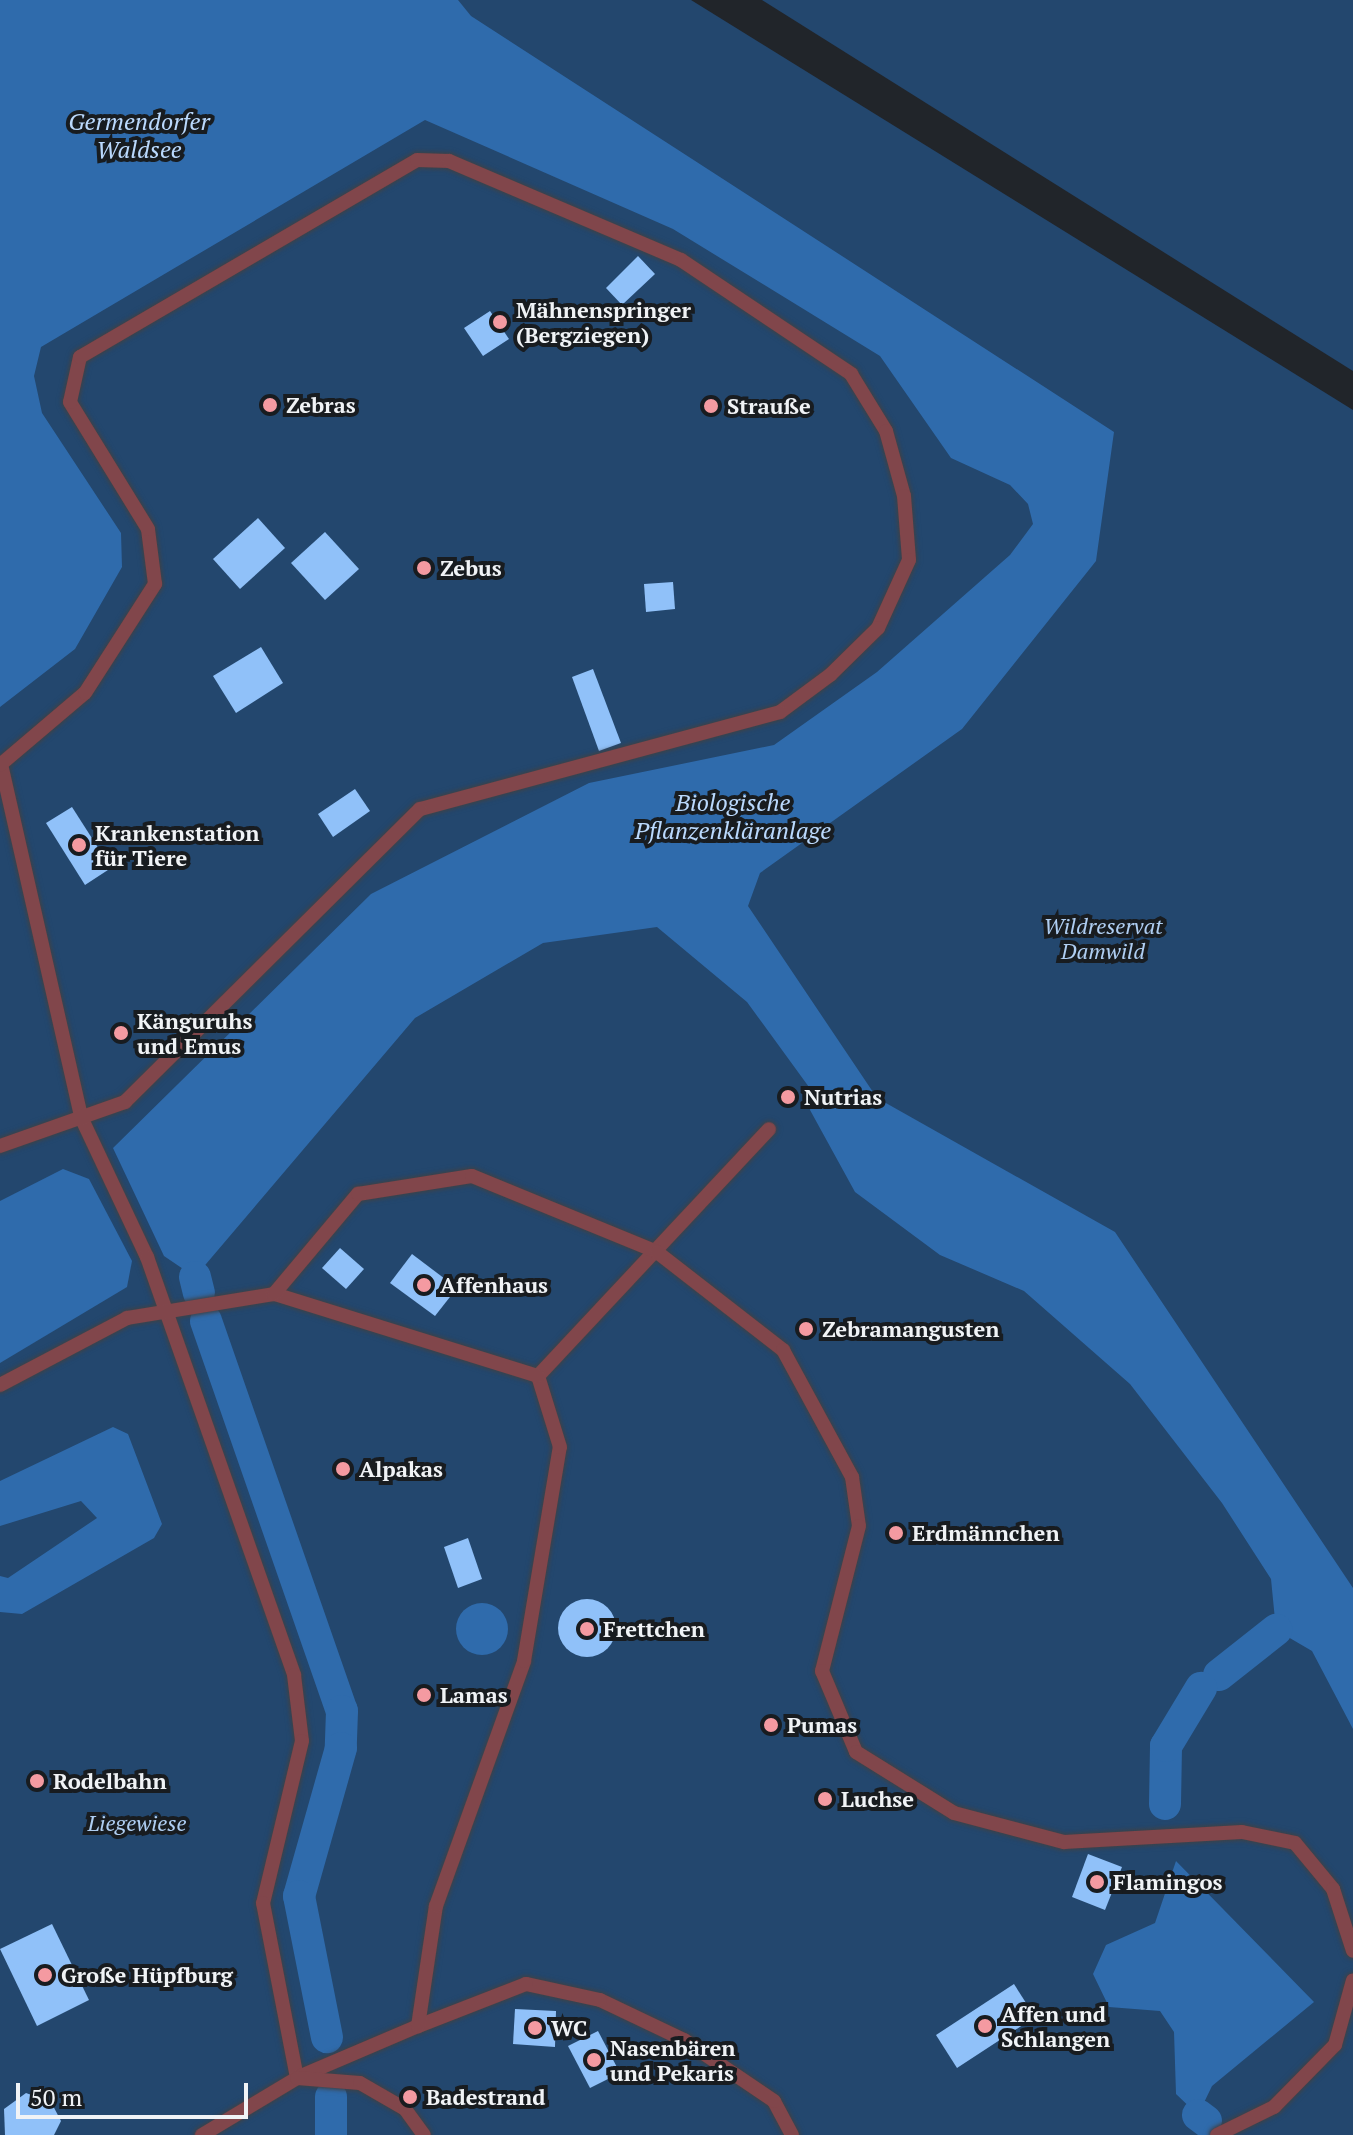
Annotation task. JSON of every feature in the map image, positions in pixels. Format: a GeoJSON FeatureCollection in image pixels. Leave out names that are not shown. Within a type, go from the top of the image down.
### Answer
{"type":"FeatureCollection","features":[{"type":"Feature","properties":{"kind":"lane"},"geometry":{"type":"LineString","coordinates":[[0,1146],[81,1117],[125,1102],[156,1077],[420,809],[780,712],[830,675],[878,628],[909,560],[904,496],[886,431],[851,374],[681,260],[449,161],[417,160],[80,357],[70,402],[148,529],[155,584],[85,693],[0,764],[81,1117],[168,1311],[294,1675],[302,1741],[263,1903],[297,2078]]}},
{"type":"Feature","properties":{"kind":"lane"},"geometry":{"type":"LineString","coordinates":[[538,1376],[769,1129]]}},
{"type":"Feature","properties":{"kind":"lane"},"geometry":{"type":"LineString","coordinates":[[274,1294],[358,1194],[472,1176],[657,1252],[783,1350],[852,1477],[859,1526],[822,1671],[856,1752],[954,1813],[1064,1842],[1242,1832],[1295,1843],[1333,1889],[1353,1951]]}},
{"type":"Feature","properties":{"kind":"lane"},"geometry":{"type":"LineString","coordinates":[[0,1385],[127,1318],[274,1294],[538,1376]]}},
{"type":"Feature","properties":{"kind":"lane"},"geometry":{"type":"LineString","coordinates":[[418,2026],[436,1906],[524,1661],[560,1447],[538,1376]]}},
{"type":"Feature","properties":{"kind":"lane"},"geometry":{"type":"LineString","coordinates":[[1217,2135],[1274,2107],[1335,2045],[1353,1980]]}},
{"type":"Feature","properties":{"kind":"lane"},"geometry":{"type":"LineString","coordinates":[[202,2135],[297,2078],[526,1984],[600,2000],[684,2040],[774,2101],[792,2135]]}},
{"type":"Feature","properties":{"kind":"lane"},"geometry":{"type":"LineString","coordinates":[[297,2078],[360,2083],[405,2109],[424,2135]]}},
{"type":"Feature","properties":{"kind":"green space"},"geometry":{"type":"Polygon","coordinates":[[[0,0],[691,0],[1353,410],[1353,2135],[0,2135],[0,0]]]}},
{"type":"Feature","properties":{"kind":"green space"},"geometry":{"type":"Polygon","coordinates":[[[762,0],[1353,0],[1353,371],[762,0]]]}},
{"type":"Feature","properties":{"kind":"water"},"geometry":{"type":"Polygon","coordinates":[[[0,0],[458,0],[471,16],[1114,432],[1096,561],[962,729],[760,873],[748,906],[877,1098],[1115,1232],[1353,1588],[1353,1729],[1312,1651],[1276,1630],[1271,1579],[1222,1503],[1130,1384],[1024,1291],[940,1255],[855,1192],[810,1110],[814,1094],[747,1002],[657,927],[543,943],[415,1018],[195,1277],[164,1256],[113,1148],[371,894],[589,783],[774,745],[877,672],[1010,555],[1033,524],[1028,504],[1010,485],[951,458],[880,356],[673,229],[425,120],[41,347],[34,376],[42,413],[121,533],[122,567],[75,649],[0,707],[0,0]]]}},
{"type":"Feature","properties":{"kind":"water"},"geometry":{"type":"Polygon","coordinates":[[[63,1169],[89,1179],[132,1261],[127,1287],[0,1363],[0,1201],[63,1169]]]}},
{"type":"Feature","properties":{"kind":"water"},"geometry":{"type":"Polygon","coordinates":[[[113,1427],[128,1434],[162,1524],[154,1538],[22,1614],[0,1612],[0,1576],[8,1578],[97,1518],[81,1501],[0,1526],[0,1481],[113,1427]]]}},
{"type":"Feature","properties":{"kind":"water"},"geometry":{"type":"Polygon","coordinates":[[[482,1603],[500,1611],[508,1629],[500,1647],[482,1655],[464,1647],[456,1629],[464,1611],[482,1603]]]}},
{"type":"Feature","properties":{"kind":"water"},"geometry":{"type":"Polygon","coordinates":[[[1176,1861],[1314,2002],[1212,2086],[1198,2115],[1176,2094],[1174,2032],[1160,2011],[1109,2007],[1093,1974],[1106,1945],[1155,1923],[1176,1861]]]}},
{"type":"Feature","properties":{"kind":"building"},"geometry":{"type":"Polygon","coordinates":[[[638,256],[655,274],[622,305],[606,288],[638,256]]]}},
{"type":"Feature","properties":{"kind":"building"},"geometry":{"type":"Polygon","coordinates":[[[490,311],[509,339],[483,356],[464,328],[490,311]]]}},
{"type":"Feature","properties":{"kind":"building"},"geometry":{"type":"Polygon","coordinates":[[[258,518],[285,548],[240,589],[213,559],[258,518]]]}},
{"type":"Feature","properties":{"kind":"building"},"geometry":{"type":"Polygon","coordinates":[[[325,532],[359,569],[325,600],[291,563],[325,532]]]}},
{"type":"Feature","properties":{"kind":"building"},"geometry":{"type":"Polygon","coordinates":[[[673,582],[675,609],[646,612],[644,584],[673,582]]]}},
{"type":"Feature","properties":{"kind":"building"},"geometry":{"type":"Polygon","coordinates":[[[261,647],[283,683],[236,713],[213,676],[261,647]]]}},
{"type":"Feature","properties":{"kind":"building"},"geometry":{"type":"Polygon","coordinates":[[[593,669],[621,743],[599,751],[572,677],[593,669]]]}},
{"type":"Feature","properties":{"kind":"building"},"geometry":{"type":"Polygon","coordinates":[[[355,789],[370,811],[333,837],[318,814],[355,789]]]}},
{"type":"Feature","properties":{"kind":"building","name":"Krankenstation für Tiere"},"geometry":{"type":"Polygon","coordinates":[[[72,807],[111,868],[85,885],[46,823],[72,807]]]}},
{"type":"Feature","properties":{"kind":"building"},"geometry":{"type":"Polygon","coordinates":[[[340,1248],[364,1269],[346,1289],[322,1268],[340,1248]]]}},
{"type":"Feature","properties":{"kind":"building","name":"Affenhaus"},"geometry":{"type":"Polygon","coordinates":[[[412,1254],[457,1288],[435,1316],[390,1283],[412,1254]]]}},
{"type":"Feature","properties":{"kind":"building"},"geometry":{"type":"Polygon","coordinates":[[[468,1538],[482,1579],[458,1588],[444,1547],[468,1538]]]}},
{"type":"Feature","properties":{"kind":"building","name":"Frettchen"},"geometry":{"type":"Polygon","coordinates":[[[587,1599],[607,1608],[616,1628],[607,1648],[587,1657],[567,1648],[558,1628],[567,1608],[587,1599]]]}},
{"type":"Feature","properties":{"kind":"building","name":"Flamingos"},"geometry":{"type":"Polygon","coordinates":[[[1088,1854],[1122,1867],[1105,1910],[1072,1897],[1088,1854]]]}},
{"type":"Feature","properties":{"kind":"building","name":"Große Hüpfburg"},"geometry":{"type":"Polygon","coordinates":[[[52,1924],[89,2000],[37,2026],[0,1949],[52,1924]]]}},
{"type":"Feature","properties":{"kind":"building","name":"Affen und Schlangen"},"geometry":{"type":"Polygon","coordinates":[[[1014,1984],[1035,2017],[957,2068],[936,2035],[1014,1984]]]}},
{"type":"Feature","properties":{"kind":"building","name":"WC"},"geometry":{"type":"Polygon","coordinates":[[[515,2009],[556,2011],[555,2047],[513,2044],[515,2009]]]}},
{"type":"Feature","properties":{"kind":"building","name":"Nasenbären und Pekaris"},"geometry":{"type":"Polygon","coordinates":[[[598,2031],[620,2073],[590,2088],[568,2046],[598,2031]]]}},
{"type":"Feature","properties":{"kind":"building"},"geometry":{"type":"Polygon","coordinates":[[[26,2093],[51,2102],[61,2121],[54,2135],[5,2135],[4,2109],[26,2093]]]}},
{"type":"Feature","properties":{"kind":"waterway"},"geometry":{"type":"LineString","coordinates":[[195,1277],[199,1293]]}},
{"type":"Feature","properties":{"kind":"waterway"},"geometry":{"type":"LineString","coordinates":[[206,1321],[342,1711],[341,1748],[299,1896],[327,2037]]}},
{"type":"Feature","properties":{"kind":"waterway"},"geometry":{"type":"LineString","coordinates":[[1219,1675],[1276,1630]]}},
{"type":"Feature","properties":{"kind":"waterway"},"geometry":{"type":"LineString","coordinates":[[1165,1804],[1166,1746],[1201,1688]]}},
{"type":"Feature","properties":{"kind":"waterway"},"geometry":{"type":"LineString","coordinates":[[331,2097],[331,2135]]}},
{"type":"Feature","properties":{"kind":"waterway"},"geometry":{"type":"LineString","coordinates":[[1198,2115],[1206,2121]]}},
{"type":"Feature","properties":{"kind":"place","name":"Mähnenspringer (Bergziegen)"},"geometry":{"type":"Point","coordinates":[500,322]}},
{"type":"Feature","properties":{"kind":"place","name":"Zebras"},"geometry":{"type":"Point","coordinates":[270,405]}},
{"type":"Feature","properties":{"kind":"place","name":"Strauße"},"geometry":{"type":"Point","coordinates":[711,406]}},
{"type":"Feature","properties":{"kind":"place","name":"Zebus"},"geometry":{"type":"Point","coordinates":[424,568]}},
{"type":"Feature","properties":{"kind":"place","name":"Krankenstation für Tiere"},"geometry":{"type":"Point","coordinates":[79,845]}},
{"type":"Feature","properties":{"kind":"place","name":"Känguruhs und Emus"},"geometry":{"type":"Point","coordinates":[121,1033]}},
{"type":"Feature","properties":{"kind":"place","name":"Nutrias"},"geometry":{"type":"Point","coordinates":[788,1097]}},
{"type":"Feature","properties":{"kind":"place","name":"Affenhaus"},"geometry":{"type":"Point","coordinates":[424,1285]}},
{"type":"Feature","properties":{"kind":"place","name":"Zebramangusten"},"geometry":{"type":"Point","coordinates":[806,1329]}},
{"type":"Feature","properties":{"kind":"place","name":"Alpakas"},"geometry":{"type":"Point","coordinates":[343,1469]}},
{"type":"Feature","properties":{"kind":"place","name":"Erdmännchen"},"geometry":{"type":"Point","coordinates":[896,1533]}},
{"type":"Feature","properties":{"kind":"place","name":"Frettchen"},"geometry":{"type":"Point","coordinates":[587,1629]}},
{"type":"Feature","properties":{"kind":"place","name":"Lamas"},"geometry":{"type":"Point","coordinates":[424,1695]}},
{"type":"Feature","properties":{"kind":"place","name":"Pumas"},"geometry":{"type":"Point","coordinates":[771,1725]}},
{"type":"Feature","properties":{"kind":"place","name":"Rodelbahn"},"geometry":{"type":"Point","coordinates":[37,1781]}},
{"type":"Feature","properties":{"kind":"place","name":"Luchse"},"geometry":{"type":"Point","coordinates":[825,1799]}},
{"type":"Feature","properties":{"kind":"place","name":"Flamingos"},"geometry":{"type":"Point","coordinates":[1097,1882]}},
{"type":"Feature","properties":{"kind":"place","name":"Große Hüpfburg"},"geometry":{"type":"Point","coordinates":[45,1975]}},
{"type":"Feature","properties":{"kind":"place","name":"Affen und Schlangen"},"geometry":{"type":"Point","coordinates":[985,2026]}},
{"type":"Feature","properties":{"kind":"place","name":"WC"},"geometry":{"type":"Point","coordinates":[535,2028]}},
{"type":"Feature","properties":{"kind":"place","name":"Nasenbären und Pekaris"},"geometry":{"type":"Point","coordinates":[594,2060]}},
{"type":"Feature","properties":{"kind":"place","name":"Badestrand"},"geometry":{"type":"Point","coordinates":[410,2097]}},
{"type":"Feature","properties":{"kind":"water label","name":"Germendorfer Waldsee"},"geometry":{"type":"Point","coordinates":[139,136]}},
{"type":"Feature","properties":{"kind":"water label","name":"Biologische Pflanzenkläranlage"},"geometry":{"type":"Point","coordinates":[733,817]}},
{"type":"Feature","properties":{"kind":"park label","name":"Wildreservat Damwild"},"geometry":{"type":"Point","coordinates":[1103,938]}},
{"type":"Feature","properties":{"kind":"park label","name":"Liegewiese"},"geometry":{"type":"Point","coordinates":[137,1823]}}]}
